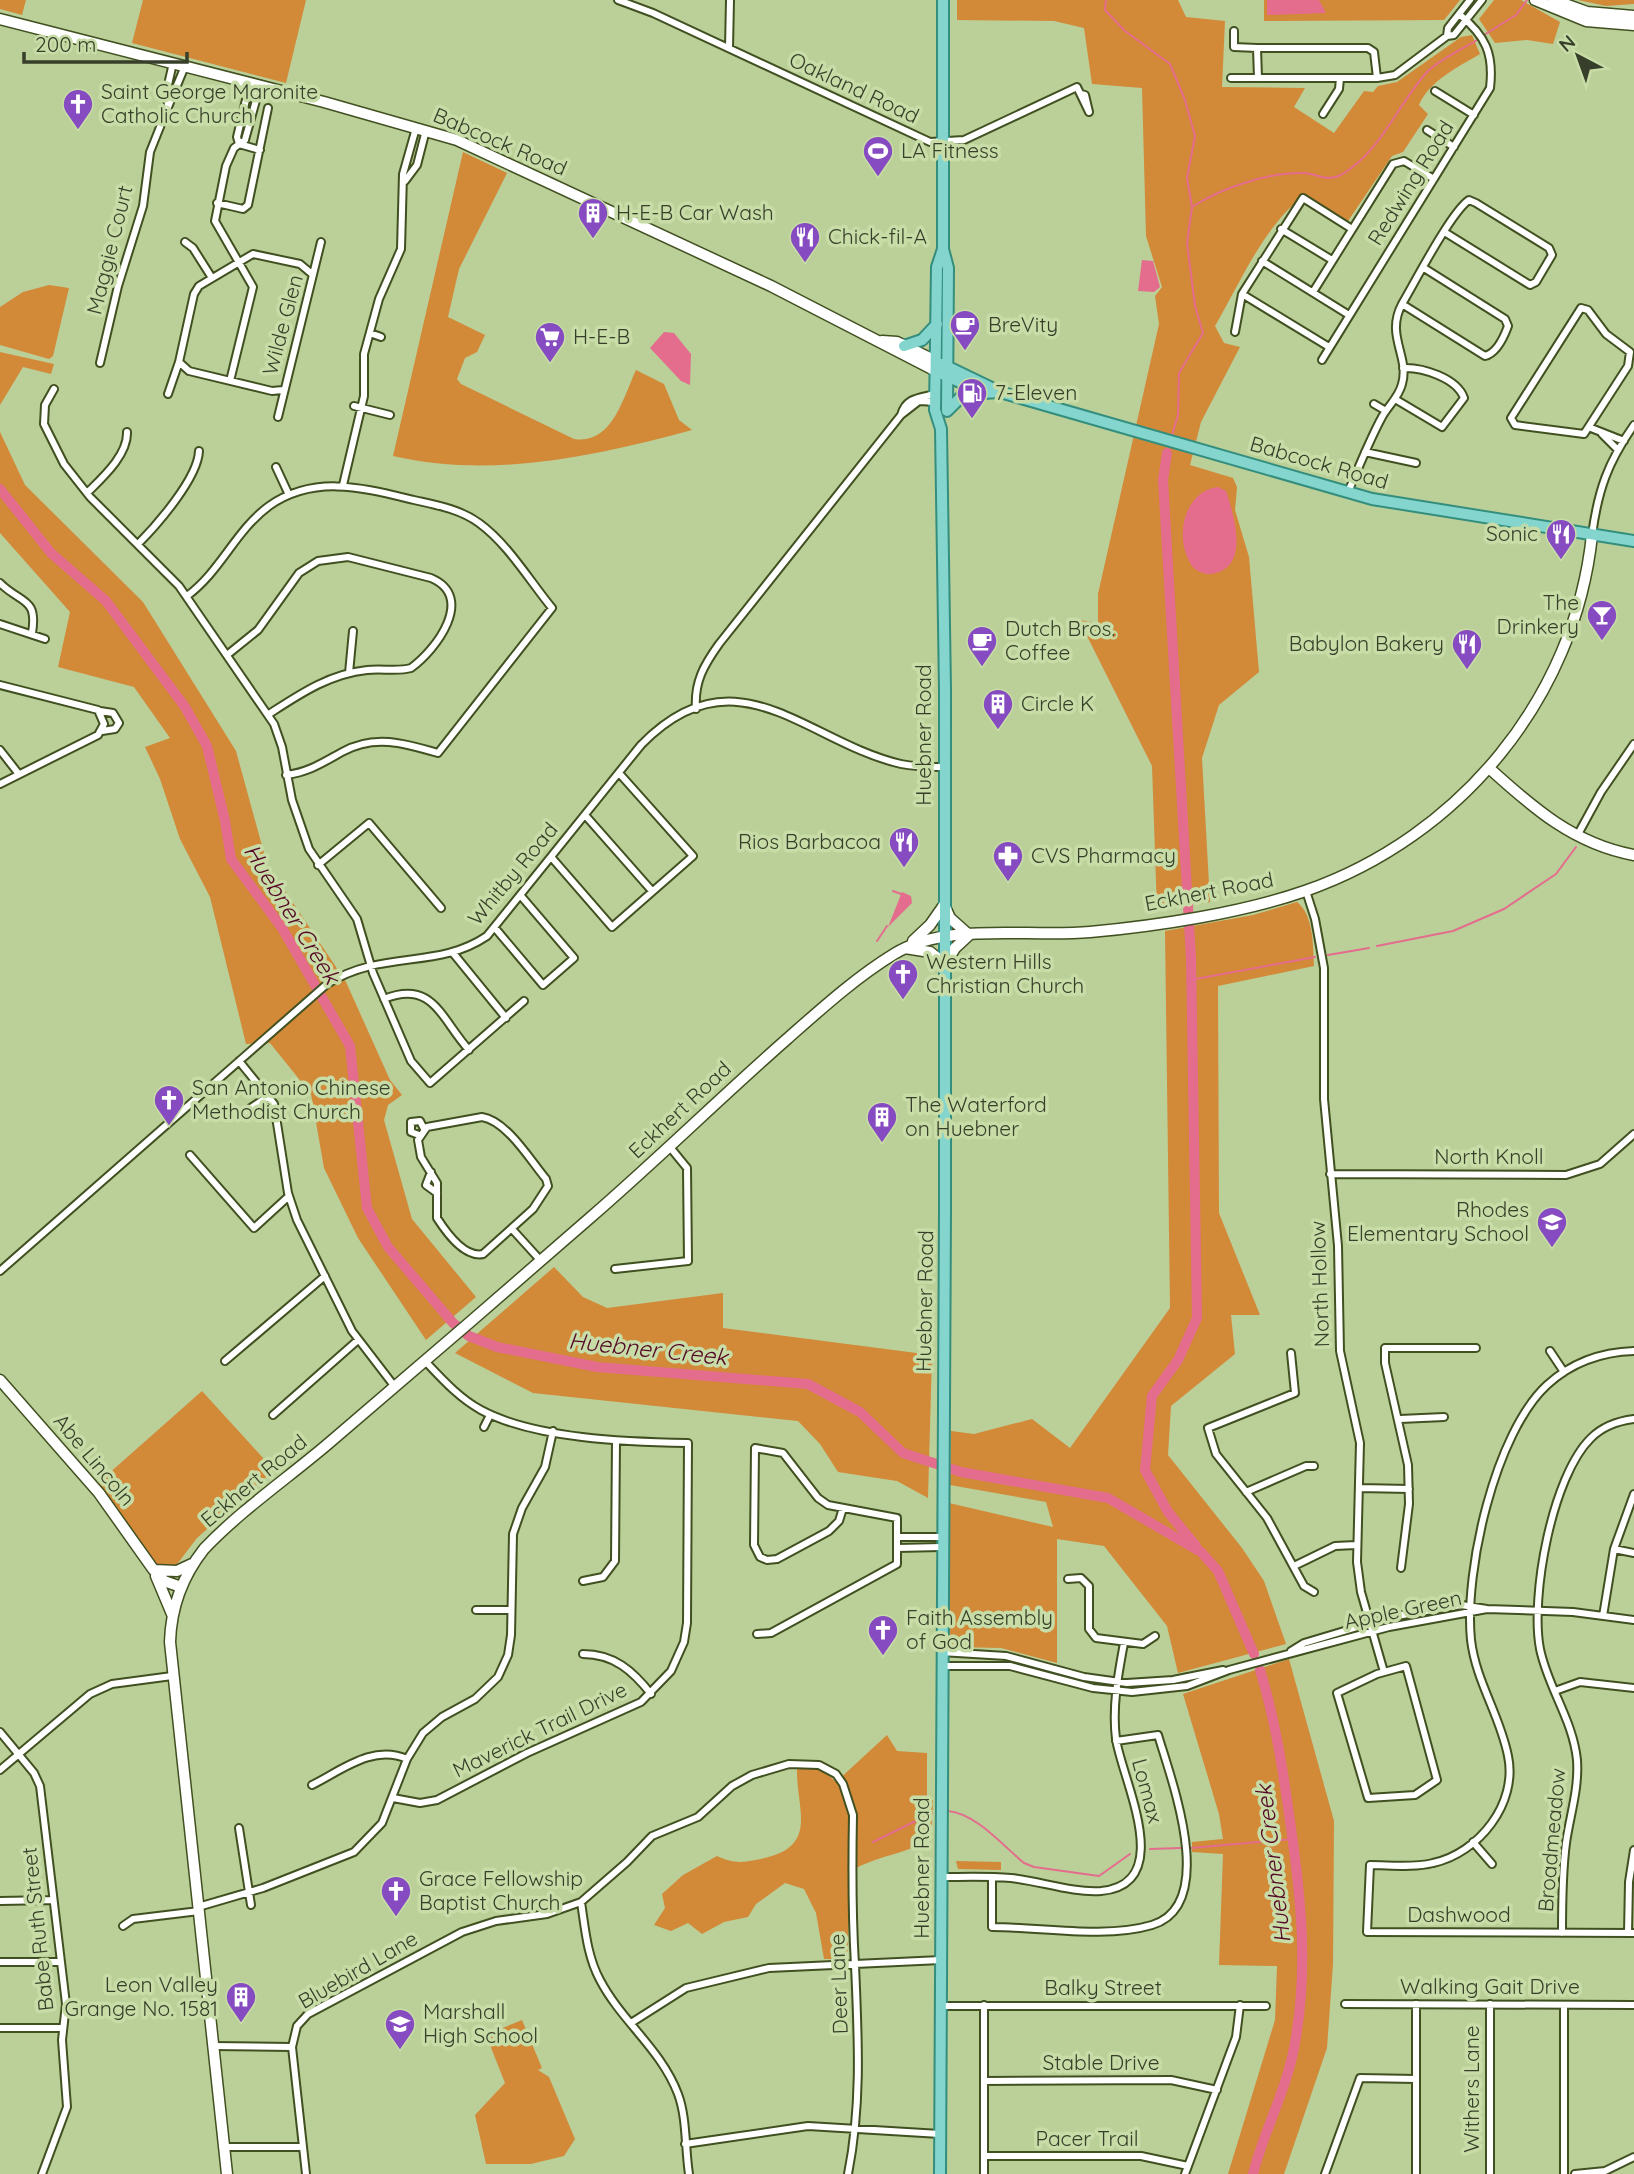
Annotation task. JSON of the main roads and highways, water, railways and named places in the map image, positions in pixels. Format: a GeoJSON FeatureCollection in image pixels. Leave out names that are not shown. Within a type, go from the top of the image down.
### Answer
{"type":"FeatureCollection","features":[{"type":"Feature","properties":{"kind":"main road","name":"Huebner Road"},"geometry":{"type":"LineString","coordinates":[[940,2174],[945,690],[941,429],[936,398],[942,369],[948,268],[943,248],[943,0]]}},
{"type":"Feature","properties":{"kind":"main road"},"geometry":{"type":"LineString","coordinates":[[1554,0],[1587,12],[1634,16]]}},
{"type":"Feature","properties":{"kind":"main road"},"geometry":{"type":"LineString","coordinates":[[1537,1],[1586,21],[1634,25]]}},
{"type":"Feature","properties":{"kind":"main road","name":"Babcock Road"},"geometry":{"type":"LineString","coordinates":[[0,19],[421,128],[476,149],[881,341],[1000,392],[1348,492],[1408,506],[1634,541]]}},
{"type":"Feature","properties":{"kind":"main road","name":"Huebner Road"},"geometry":{"type":"LineString","coordinates":[[941,429],[947,411],[937,324],[937,267],[943,248]]}},
{"type":"Feature","properties":{"kind":"main road"},"geometry":{"type":"LineString","coordinates":[[904,346],[922,340],[937,324]]}},
{"type":"Feature","properties":{"kind":"main road","name":"Babcock Road"},"geometry":{"type":"LineString","coordinates":[[881,341],[904,346],[984,392],[1000,392]]}},
{"type":"Feature","properties":{"kind":"main road"},"geometry":{"type":"LineString","coordinates":[[947,411],[964,394],[984,392]]}},
{"type":"Feature","properties":{"kind":"main road","name":"Eckhert Road"},"geometry":{"type":"LineString","coordinates":[[227,2174],[170,1642],[172,1616],[181,1587],[193,1563],[217,1536],[541,1261],[719,1098],[836,997],[905,948],[920,940],[944,936],[1086,933],[1210,913],[1306,891],[1347,874],[1405,842],[1462,796],[1489,768],[1535,706],[1566,642],[1583,590],[1592,535]]}},
{"type":"Feature","properties":{"kind":"main road"},"geometry":{"type":"LineString","coordinates":[[1489,768],[1538,812],[1577,836],[1600,846],[1634,855]]}},
{"type":"Feature","properties":{"kind":"main road"},"geometry":{"type":"LineString","coordinates":[[905,948],[931,952],[945,964],[955,948],[969,935],[950,918],[944,905]]}},
{"type":"Feature","properties":{"kind":"main road"},"geometry":{"type":"LineString","coordinates":[[905,948],[930,925],[944,905]]}},
{"type":"Feature","properties":{"kind":"main road","name":"Abe Lincoln"},"geometry":{"type":"LineString","coordinates":[[0,1380],[111,1508],[153,1570],[181,1587]]}},
{"type":"Feature","properties":{"kind":"main road"},"geometry":{"type":"LineString","coordinates":[[172,1616],[153,1570],[177,1571],[193,1563]]}},
{"type":"Feature","properties":{"kind":"waterway"},"geometry":{"type":"LineString","coordinates":[[1106,0],[1105,10],[1125,31],[1170,64],[1185,100],[1195,136],[1187,178],[1192,207],[1187,243],[1195,306],[1203,333],[1179,373],[1178,415],[1172,435]]}},
{"type":"Feature","properties":{"kind":"waterway"},"geometry":{"type":"LineString","coordinates":[[1484,35],[1516,15],[1527,0]]}},
{"type":"Feature","properties":{"kind":"waterway"},"geometry":{"type":"LineString","coordinates":[[1192,207],[1231,188],[1261,178],[1290,173],[1327,178],[1341,175],[1367,154],[1378,141],[1416,85],[1432,67],[1477,40]]}},
{"type":"Feature","properties":{"kind":"waterway"},"geometry":{"type":"LineString","coordinates":[[1167,453],[1170,444]]}},
{"type":"Feature","properties":{"kind":"waterway"},"geometry":{"type":"LineString","coordinates":[[1167,453],[1163,480],[1191,958],[1197,1318],[1178,1360],[1152,1396],[1145,1470],[1168,1512],[1196,1546]]}},
{"type":"Feature","properties":{"kind":"waterway","name":"Huebner Creek"},"geometry":{"type":"LineString","coordinates":[[0,489],[51,553],[106,601],[185,707],[207,746],[231,859],[282,928],[350,1046],[367,1208],[388,1247],[453,1323],[469,1336],[497,1347],[597,1367],[808,1384],[860,1412],[903,1453],[961,1472],[1108,1498],[1201,1552],[1218,1571],[1254,1654]]}},
{"type":"Feature","properties":{"kind":"waterway"},"geometry":{"type":"LineString","coordinates":[[1377,946],[1453,931],[1504,909],[1556,874],[1576,847]]}},
{"type":"Feature","properties":{"kind":"waterway"},"geometry":{"type":"LineString","coordinates":[[893,891],[901,894]]}},
{"type":"Feature","properties":{"kind":"waterway"},"geometry":{"type":"LineString","coordinates":[[877,941],[887,926]]}},
{"type":"Feature","properties":{"kind":"waterway"},"geometry":{"type":"LineString","coordinates":[[1328,955],[1369,948]]}},
{"type":"Feature","properties":{"kind":"waterway"},"geometry":{"type":"LineString","coordinates":[[1190,980],[1315,957]]}},
{"type":"Feature","properties":{"kind":"waterway","name":"Huebner Creek"},"geometry":{"type":"LineString","coordinates":[[1253,2174],[1294,2048],[1299,2019],[1302,1962],[1294,1849],[1274,1726],[1260,1670]]}},
{"type":"Feature","properties":{"kind":"waterway"},"geometry":{"type":"LineString","coordinates":[[948,1811],[959,1813],[979,1824],[1024,1863],[1034,1867],[1099,1876],[1130,1854]]}},
{"type":"Feature","properties":{"kind":"waterway"},"geometry":{"type":"LineString","coordinates":[[873,1842],[932,1813]]}},
{"type":"Feature","properties":{"kind":"waterway"},"geometry":{"type":"LineString","coordinates":[[1191,1848],[1293,1839]]}},
{"type":"Feature","properties":{"kind":"waterway"},"geometry":{"type":"LineString","coordinates":[[1150,1849],[1181,1848]]}},
{"type":"Feature","properties":{"kind":"place","name":"Saint George Maronite Catholic Church"},"geometry":{"type":"Point","coordinates":[78,131]}},
{"type":"Feature","properties":{"kind":"place","name":"LA Fitness"},"geometry":{"type":"Point","coordinates":[878,178]}},
{"type":"Feature","properties":{"kind":"place","name":"H-E-B Car Wash"},"geometry":{"type":"Point","coordinates":[593,240]}},
{"type":"Feature","properties":{"kind":"place","name":"Chick-fil-A"},"geometry":{"type":"Point","coordinates":[805,264]}},
{"type":"Feature","properties":{"kind":"place","name":"BreVity"},"geometry":{"type":"Point","coordinates":[965,352]}},
{"type":"Feature","properties":{"kind":"place","name":"H-E-B"},"geometry":{"type":"Point","coordinates":[550,364]}},
{"type":"Feature","properties":{"kind":"place","name":"7-Eleven"},"geometry":{"type":"Point","coordinates":[972,420]}},
{"type":"Feature","properties":{"kind":"place","name":"Sonic"},"geometry":{"type":"Point","coordinates":[1561,561]}},
{"type":"Feature","properties":{"kind":"place","name":"The Drinkery"},"geometry":{"type":"Point","coordinates":[1602,642]}},
{"type":"Feature","properties":{"kind":"place","name":"Dutch Bros. Coffee"},"geometry":{"type":"Point","coordinates":[982,668]}},
{"type":"Feature","properties":{"kind":"place","name":"Babylon Bakery"},"geometry":{"type":"Point","coordinates":[1467,671]}},
{"type":"Feature","properties":{"kind":"place","name":"Circle K"},"geometry":{"type":"Point","coordinates":[998,731]}},
{"type":"Feature","properties":{"kind":"place","name":"Rios Barbacoa"},"geometry":{"type":"Point","coordinates":[904,869]}},
{"type":"Feature","properties":{"kind":"place","name":"CVS Pharmacy"},"geometry":{"type":"Point","coordinates":[1008,883]}},
{"type":"Feature","properties":{"kind":"place","name":"Western Hills Christian Church"},"geometry":{"type":"Point","coordinates":[903,1001]}},
{"type":"Feature","properties":{"kind":"place","name":"San Antonio Chinese Methodist Church"},"geometry":{"type":"Point","coordinates":[169,1127]}},
{"type":"Feature","properties":{"kind":"place","name":"The Waterford on Huebner"},"geometry":{"type":"Point","coordinates":[882,1144]}},
{"type":"Feature","properties":{"kind":"place","name":"Rhodes Elementary School"},"geometry":{"type":"Point","coordinates":[1552,1249]}},
{"type":"Feature","properties":{"kind":"place","name":"Faith Assembly of God"},"geometry":{"type":"Point","coordinates":[883,1657]}},
{"type":"Feature","properties":{"kind":"place","name":"Grace Fellowship Baptist Church"},"geometry":{"type":"Point","coordinates":[396,1918]}},
{"type":"Feature","properties":{"kind":"place","name":"Leon Valley Grange No. 1581"},"geometry":{"type":"Point","coordinates":[241,2024]}},
{"type":"Feature","properties":{"kind":"place","name":"Marshall High School"},"geometry":{"type":"Point","coordinates":[400,2051]}}]}
